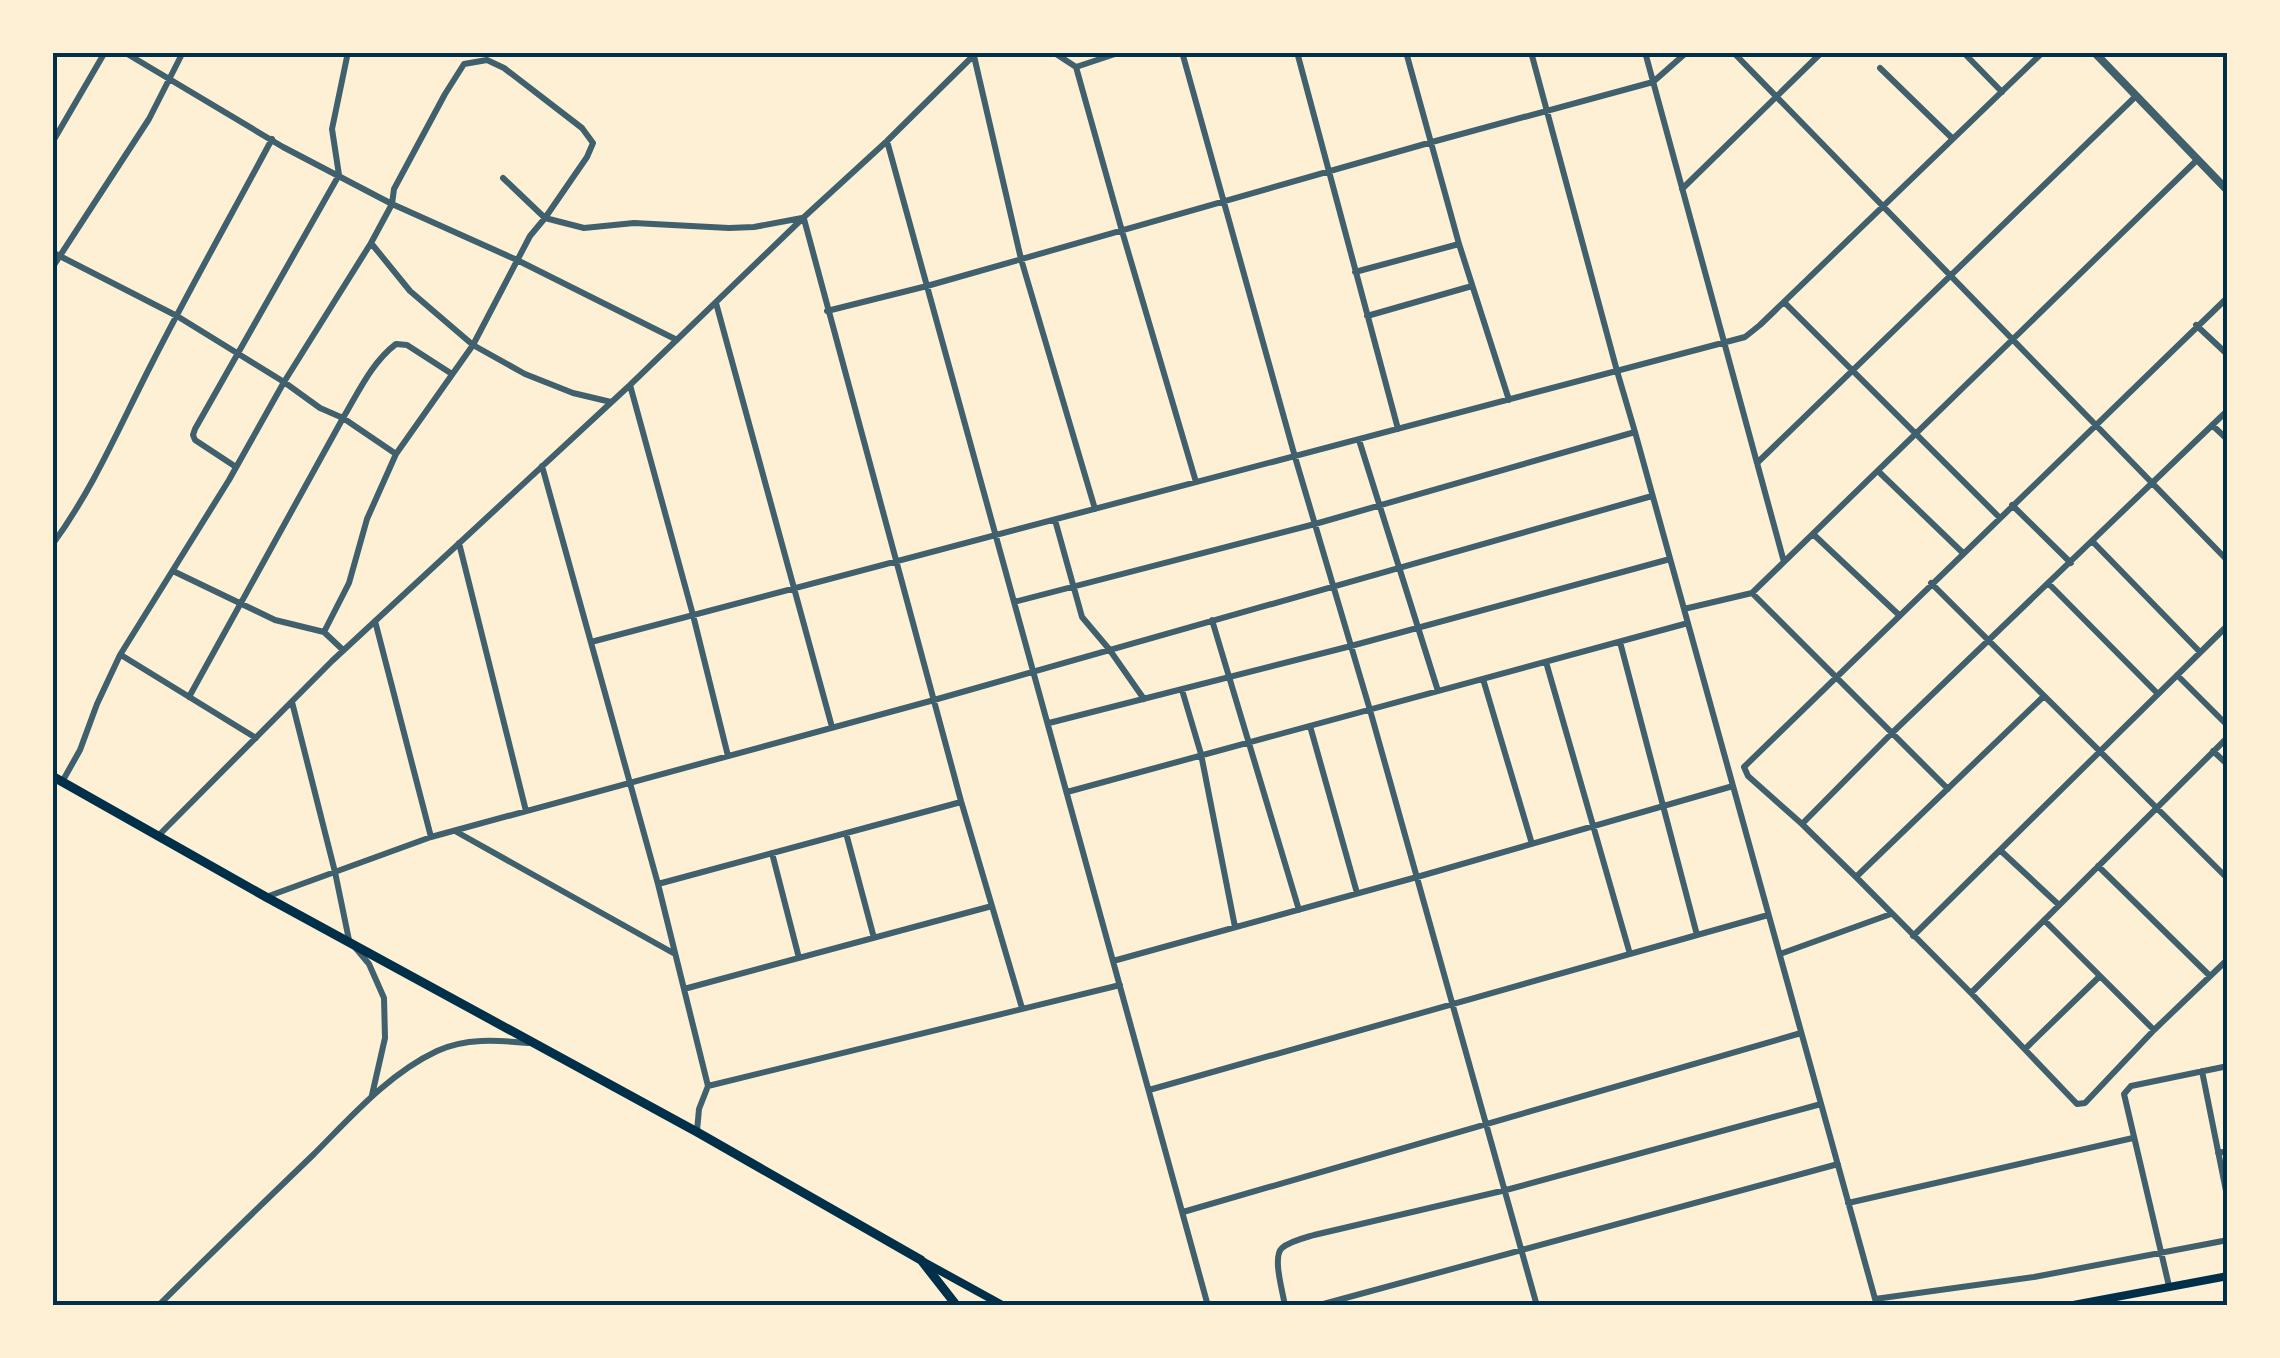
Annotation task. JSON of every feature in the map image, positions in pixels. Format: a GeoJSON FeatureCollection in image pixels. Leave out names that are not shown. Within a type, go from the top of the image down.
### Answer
{"type":"FeatureCollection","features":[{"type":"Feature","properties":{"kind":"main road"},"geometry":{"type":"LineString","coordinates":[[57,779],[1004,1306]]}},
{"type":"Feature","properties":{"kind":"main road"},"geometry":{"type":"LineString","coordinates":[[921,1260],[957,1306]]}},
{"type":"Feature","properties":{"kind":"main road"},"geometry":{"type":"LineString","coordinates":[[2068,1306],[2228,1276]]}},
{"type":"Feature","properties":{"kind":"street"},"geometry":{"type":"LineString","coordinates":[[52,143],[105,52]]}},
{"type":"Feature","properties":{"kind":"street"},"geometry":{"type":"LineString","coordinates":[[124,52],[272,140],[392,204],[518,260],[677,340]]}},
{"type":"Feature","properties":{"kind":"street"},"geometry":{"type":"LineString","coordinates":[[52,268],[56,254],[150,118],[183,52]]}},
{"type":"Feature","properties":{"kind":"street"},"geometry":{"type":"LineString","coordinates":[[236,467],[193,435],[339,175],[332,129],[348,52]]}},
{"type":"Feature","properties":{"kind":"street"},"geometry":{"type":"LineString","coordinates":[[1054,52],[1076,66],[1196,482]]}},
{"type":"Feature","properties":{"kind":"street"},"geometry":{"type":"LineString","coordinates":[[1076,66],[1121,52]]}},
{"type":"Feature","properties":{"kind":"street"},"geometry":{"type":"LineString","coordinates":[[1182,52],[1537,1306]]}},
{"type":"Feature","properties":{"kind":"street"},"geometry":{"type":"LineString","coordinates":[[1297,52],[1398,429]]}},
{"type":"Feature","properties":{"kind":"street"},"geometry":{"type":"LineString","coordinates":[[1406,52],[1459,244],[1509,400]]}},
{"type":"Feature","properties":{"kind":"street"},"geometry":{"type":"LineString","coordinates":[[1530,52],[1876,1302],[2228,1240]]}},
{"type":"Feature","properties":{"kind":"street"},"geometry":{"type":"LineString","coordinates":[[1645,52],[1784,562]]}},
{"type":"Feature","properties":{"kind":"street"},"geometry":{"type":"LineString","coordinates":[[827,311],[1653,82],[1687,52]]}},
{"type":"Feature","properties":{"kind":"street"},"geometry":{"type":"LineString","coordinates":[[1734,52],[2228,561]]}},
{"type":"Feature","properties":{"kind":"street"},"geometry":{"type":"LineString","coordinates":[[1682,188],[1822,52]]}},
{"type":"Feature","properties":{"kind":"street"},"geometry":{"type":"LineString","coordinates":[[1963,52],[2002,92]]}},
{"type":"Feature","properties":{"kind":"street"},"geometry":{"type":"LineString","coordinates":[[591,642],[1744,336],[1760,326],[2043,52]]}},
{"type":"Feature","properties":{"kind":"street"},"geometry":{"type":"LineString","coordinates":[[2094,52],[2228,191]]}},
{"type":"Feature","properties":{"kind":"street"},"geometry":{"type":"LineString","coordinates":[[159,836],[342,650],[612,402],[976,54]]}},
{"type":"Feature","properties":{"kind":"street"},"geometry":{"type":"LineString","coordinates":[[976,54],[1020,259],[1095,509]]}},
{"type":"Feature","properties":{"kind":"street"},"geometry":{"type":"LineString","coordinates":[[57,779],[80,750],[120,655],[371,243],[392,204],[394,189],[445,94],[464,64],[487,60],[504,68],[582,128],[593,144],[530,236],[473,345],[396,454],[368,520],[349,584],[324,632]]}},
{"type":"Feature","properties":{"kind":"street"},"geometry":{"type":"LineString","coordinates":[[1880,68],[1953,139]]}},
{"type":"Feature","properties":{"kind":"street"},"geometry":{"type":"LineString","coordinates":[[1757,463],[2136,96]]}},
{"type":"Feature","properties":{"kind":"street"},"geometry":{"type":"LineString","coordinates":[[52,544],[101,469],[177,316],[272,140]]}},
{"type":"Feature","properties":{"kind":"street"},"geometry":{"type":"LineString","coordinates":[[887,142],[1208,1306]]}},
{"type":"Feature","properties":{"kind":"street"},"geometry":{"type":"LineString","coordinates":[[1684,609],[1752,593],[2198,158]]}},
{"type":"Feature","properties":{"kind":"street"},"geometry":{"type":"LineString","coordinates":[[503,178],[544,218],[584,228],[634,224],[754,227],[804,218]]}},
{"type":"Feature","properties":{"kind":"street"},"geometry":{"type":"LineString","coordinates":[[804,218],[895,562],[1022,1008]]}},
{"type":"Feature","properties":{"kind":"street"},"geometry":{"type":"LineString","coordinates":[[371,243],[410,291],[473,345],[573,394],[612,402]]}},
{"type":"Feature","properties":{"kind":"street"},"geometry":{"type":"LineString","coordinates":[[1356,272],[1459,244]]}},
{"type":"Feature","properties":{"kind":"street"},"geometry":{"type":"LineString","coordinates":[[56,254],[177,316],[396,454]]}},
{"type":"Feature","properties":{"kind":"street"},"geometry":{"type":"LineString","coordinates":[[1367,316],[1472,286]]}},
{"type":"Feature","properties":{"kind":"street"},"geometry":{"type":"LineString","coordinates":[[2228,297],[1744,767],[1748,776],[1856,877],[2079,1105],[2086,1104],[2228,958]]}},
{"type":"Feature","properties":{"kind":"street"},"geometry":{"type":"LineString","coordinates":[[1784,302],[1999,517]]}},
{"type":"Feature","properties":{"kind":"street"},"geometry":{"type":"LineString","coordinates":[[716,303],[832,728]]}},
{"type":"Feature","properties":{"kind":"street"},"geometry":{"type":"LineString","coordinates":[[2196,326],[2228,356]]}},
{"type":"Feature","properties":{"kind":"street"},"geometry":{"type":"LineString","coordinates":[[188,697],[343,418],[386,351],[396,344],[407,345],[452,374]]}},
{"type":"Feature","properties":{"kind":"street"},"geometry":{"type":"LineString","coordinates":[[630,385],[728,756]]}},
{"type":"Feature","properties":{"kind":"street"},"geometry":{"type":"LineString","coordinates":[[1802,824],[2228,410]]}},
{"type":"Feature","properties":{"kind":"street"},"geometry":{"type":"LineString","coordinates":[[2212,425],[2228,440]]}},
{"type":"Feature","properties":{"kind":"street"},"geometry":{"type":"LineString","coordinates":[[1014,602],[1315,524],[1636,432]]}},
{"type":"Feature","properties":{"kind":"street"},"geometry":{"type":"LineString","coordinates":[[1359,440],[1438,691]]}},
{"type":"Feature","properties":{"kind":"street"},"geometry":{"type":"LineString","coordinates":[[542,466],[658,884],[708,1086],[699,1109],[697,1132]]}},
{"type":"Feature","properties":{"kind":"street"},"geometry":{"type":"LineString","coordinates":[[1878,470],[1963,553]]}},
{"type":"Feature","properties":{"kind":"street"},"geometry":{"type":"LineString","coordinates":[[266,897],[431,837],[934,700],[1652,496]]}},
{"type":"Feature","properties":{"kind":"street"},"geometry":{"type":"LineString","coordinates":[[2012,505],[2070,562]]}},
{"type":"Feature","properties":{"kind":"street"},"geometry":{"type":"LineString","coordinates":[[1054,520],[1082,617],[1144,698]]}},
{"type":"Feature","properties":{"kind":"street"},"geometry":{"type":"LineString","coordinates":[[1813,534],[1899,615]]}},
{"type":"Feature","properties":{"kind":"street"},"geometry":{"type":"LineString","coordinates":[[2092,542],[2200,652]]}},
{"type":"Feature","properties":{"kind":"street"},"geometry":{"type":"LineString","coordinates":[[459,543],[526,811]]}},
{"type":"Feature","properties":{"kind":"street"},"geometry":{"type":"LineString","coordinates":[[1049,723],[1351,646],[1670,558]]}},
{"type":"Feature","properties":{"kind":"street"},"geometry":{"type":"LineString","coordinates":[[173,571],[274,620],[324,632],[342,650]]}},
{"type":"Feature","properties":{"kind":"street"},"geometry":{"type":"LineString","coordinates":[[1932,583],[2228,879]]}},
{"type":"Feature","properties":{"kind":"street"},"geometry":{"type":"LineString","coordinates":[[2048,583],[2158,694]]}},
{"type":"Feature","properties":{"kind":"street"},"geometry":{"type":"LineString","coordinates":[[1752,593],[1948,789]]}},
{"type":"Feature","properties":{"kind":"street"},"geometry":{"type":"LineString","coordinates":[[1212,620],[1299,910]]}},
{"type":"Feature","properties":{"kind":"street"},"geometry":{"type":"LineString","coordinates":[[375,621],[431,837]]}},
{"type":"Feature","properties":{"kind":"street"},"geometry":{"type":"LineString","coordinates":[[1067,792],[1688,623]]}},
{"type":"Feature","properties":{"kind":"street"},"geometry":{"type":"LineString","coordinates":[[1913,936],[2228,625]]}},
{"type":"Feature","properties":{"kind":"street"},"geometry":{"type":"LineString","coordinates":[[1620,642],[1697,935]]}},
{"type":"Feature","properties":{"kind":"street"},"geometry":{"type":"LineString","coordinates":[[120,655],[256,738]]}},
{"type":"Feature","properties":{"kind":"street"},"geometry":{"type":"LineString","coordinates":[[1546,662],[1630,954]]}},
{"type":"Feature","properties":{"kind":"street"},"geometry":{"type":"LineString","coordinates":[[2177,675],[2228,726]]}},
{"type":"Feature","properties":{"kind":"street"},"geometry":{"type":"LineString","coordinates":[[1483,679],[1532,844]]}},
{"type":"Feature","properties":{"kind":"street"},"geometry":{"type":"LineString","coordinates":[[1182,689],[1201,754],[1235,927]]}},
{"type":"Feature","properties":{"kind":"street"},"geometry":{"type":"LineString","coordinates":[[1856,877],[2044,696]]}},
{"type":"Feature","properties":{"kind":"street"},"geometry":{"type":"LineString","coordinates":[[292,702],[336,872],[349,940],[369,964],[384,998],[385,1038],[372,1096]]}},
{"type":"Feature","properties":{"kind":"street"},"geometry":{"type":"LineString","coordinates":[[1310,726],[1357,894]]}},
{"type":"Feature","properties":{"kind":"street"},"geometry":{"type":"LineString","coordinates":[[1971,993],[2228,737]]}},
{"type":"Feature","properties":{"kind":"street"},"geometry":{"type":"LineString","coordinates":[[2214,751],[2228,766]]}},
{"type":"Feature","properties":{"kind":"street"},"geometry":{"type":"LineString","coordinates":[[1113,961],[1733,786]]}},
{"type":"Feature","properties":{"kind":"street"},"geometry":{"type":"LineString","coordinates":[[658,884],[962,802]]}},
{"type":"Feature","properties":{"kind":"street"},"geometry":{"type":"LineString","coordinates":[[454,831],[674,954]]}},
{"type":"Feature","properties":{"kind":"street"},"geometry":{"type":"LineString","coordinates":[[846,833],[874,938]]}},
{"type":"Feature","properties":{"kind":"street"},"geometry":{"type":"LineString","coordinates":[[2000,850],[2059,905]]}},
{"type":"Feature","properties":{"kind":"street"},"geometry":{"type":"LineString","coordinates":[[772,853],[800,958]]}},
{"type":"Feature","properties":{"kind":"street"},"geometry":{"type":"LineString","coordinates":[[2098,866],[2210,976]]}},
{"type":"Feature","properties":{"kind":"street"},"geometry":{"type":"LineString","coordinates":[[684,988],[992,906]]}},
{"type":"Feature","properties":{"kind":"street"},"geometry":{"type":"LineString","coordinates":[[1780,954],[1892,914]]}},
{"type":"Feature","properties":{"kind":"street"},"geometry":{"type":"LineString","coordinates":[[1149,1090],[1769,915]]}},
{"type":"Feature","properties":{"kind":"street"},"geometry":{"type":"LineString","coordinates":[[2044,920],[2154,1030]]}},
{"type":"Feature","properties":{"kind":"street"},"geometry":{"type":"LineString","coordinates":[[2025,1049],[2100,976]]}},
{"type":"Feature","properties":{"kind":"street"},"geometry":{"type":"LineString","coordinates":[[708,1086],[1120,986]]}},
{"type":"Feature","properties":{"kind":"street"},"geometry":{"type":"LineString","coordinates":[[1182,1212],[1802,1033]]}},
{"type":"Feature","properties":{"kind":"street"},"geometry":{"type":"LineString","coordinates":[[158,1306],[372,1096],[416,1062],[439,1050],[480,1040],[539,1044]]}},
{"type":"Feature","properties":{"kind":"street"},"geometry":{"type":"LineString","coordinates":[[2169,1286],[2124,1097],[2128,1088],[2228,1066]]}},
{"type":"Feature","properties":{"kind":"street"},"geometry":{"type":"LineString","coordinates":[[2202,1072],[2228,1201]]}},
{"type":"Feature","properties":{"kind":"street"},"geometry":{"type":"LineString","coordinates":[[1286,1306],[1277,1258],[1285,1245],[1506,1190],[1821,1104]]}},
{"type":"Feature","properties":{"kind":"street"},"geometry":{"type":"LineString","coordinates":[[1848,1203],[2133,1138]]}},
{"type":"Feature","properties":{"kind":"street"},"geometry":{"type":"LineString","coordinates":[[2218,1153],[2228,1151]]}},
{"type":"Feature","properties":{"kind":"street"},"geometry":{"type":"LineString","coordinates":[[1316,1306],[1838,1164]]}}]}
